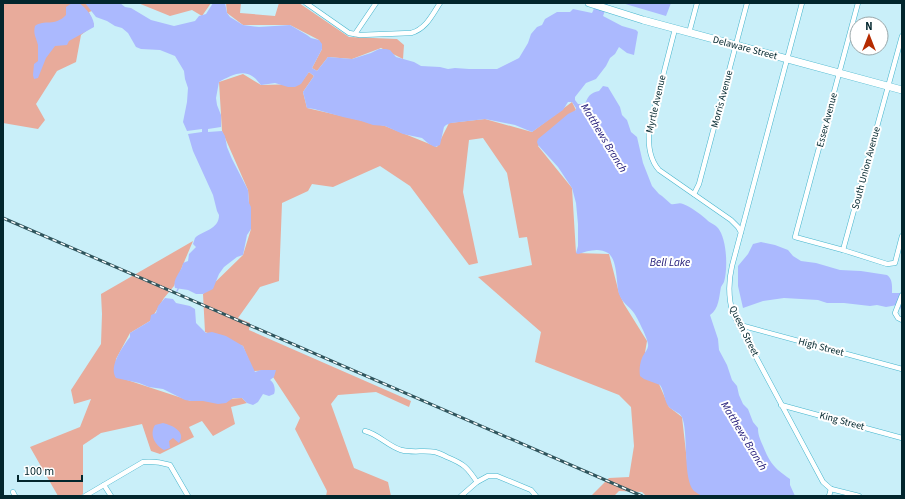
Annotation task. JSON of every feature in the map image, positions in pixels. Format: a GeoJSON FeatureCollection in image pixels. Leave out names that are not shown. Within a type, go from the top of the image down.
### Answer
{"type":"FeatureCollection","features":[{"type":"Feature","properties":{"kind":"main road","name":"Delaware Street"},"geometry":{"type":"LineString","coordinates":[[590,3],[674,29],[902,90]]}},
{"type":"Feature","properties":{"kind":"street"},"geometry":{"type":"LineString","coordinates":[[308,3],[349,33],[360,35],[411,33],[418,31],[426,24],[440,3]]}},
{"type":"Feature","properties":{"kind":"street"},"geometry":{"type":"LineString","coordinates":[[355,34],[376,3]]}},
{"type":"Feature","properties":{"kind":"street"},"geometry":{"type":"LineString","coordinates":[[689,33],[697,3]]}},
{"type":"Feature","properties":{"kind":"street","name":"Morris Avenue"},"geometry":{"type":"LineString","coordinates":[[694,194],[699,184],[747,3]]}},
{"type":"Feature","properties":{"kind":"street","name":"Queen Street"},"geometry":{"type":"LineString","coordinates":[[802,3],[729,278],[729,294],[734,314],[823,482],[831,489]]}},
{"type":"Feature","properties":{"kind":"street","name":"Essex Avenue"},"geometry":{"type":"LineString","coordinates":[[844,250],[795,237],[858,3]]}},
{"type":"Feature","properties":{"kind":"street","name":"Myrtle Avenue"},"geometry":{"type":"LineString","coordinates":[[674,29],[648,130],[652,160],[659,170],[731,220],[741,232]]}},
{"type":"Feature","properties":{"kind":"street","name":"South Union Avenue"},"geometry":{"type":"LineString","coordinates":[[844,250],[902,36]]}},
{"type":"Feature","properties":{"kind":"street"},"geometry":{"type":"LineString","coordinates":[[844,250],[887,264],[895,263],[902,236]]}},
{"type":"Feature","properties":{"kind":"street"},"geometry":{"type":"LineString","coordinates":[[902,295],[896,311],[898,318],[902,320]]}},
{"type":"Feature","properties":{"kind":"street","name":"High Street"},"geometry":{"type":"LineString","coordinates":[[740,325],[902,369]]}},
{"type":"Feature","properties":{"kind":"street","name":"King Street"},"geometry":{"type":"LineString","coordinates":[[782,405],[902,438]]}},
{"type":"Feature","properties":{"kind":"street"},"geometry":{"type":"LineString","coordinates":[[365,431],[372,433],[390,445],[401,450],[436,452],[460,462],[467,468],[477,482]]}},
{"type":"Feature","properties":{"kind":"street"},"geometry":{"type":"LineString","coordinates":[[85,496],[143,462],[159,462],[170,465],[188,496]]}},
{"type":"Feature","properties":{"kind":"street"},"geometry":{"type":"LineString","coordinates":[[461,496],[477,482],[488,476],[497,476],[530,490],[536,496]]}},
{"type":"Feature","properties":{"kind":"street"},"geometry":{"type":"LineString","coordinates":[[104,485],[110,496]]}},
{"type":"Feature","properties":{"kind":"street"},"geometry":{"type":"LineString","coordinates":[[829,496],[831,489],[859,496]]}},
{"type":"Feature","properties":{"kind":"shaded area"},"geometry":{"type":"Polygon","coordinates":[[[3,3],[87,3],[95,10],[89,12],[94,25],[81,35],[76,62],[57,71],[36,104],[45,120],[38,129],[3,123],[3,3]]]}},
{"type":"Feature","properties":{"kind":"shaded area"},"geometry":{"type":"Polygon","coordinates":[[[138,3],[211,3],[202,16],[192,10],[170,16],[138,3]]]}},
{"type":"Feature","properties":{"kind":"shaded area"},"geometry":{"type":"Polygon","coordinates":[[[226,3],[241,3],[240,13],[275,16],[279,3],[299,3],[349,37],[397,39],[404,45],[403,59],[381,48],[352,59],[328,57],[317,71],[312,68],[322,49],[319,40],[290,25],[243,25],[227,13],[226,3]]]}},
{"type":"Feature","properties":{"kind":"shaded area"},"geometry":{"type":"Polygon","coordinates":[[[309,72],[314,76],[303,92],[307,108],[385,126],[437,147],[449,123],[485,119],[532,132],[572,102],[576,110],[538,146],[572,188],[576,253],[609,254],[619,293],[624,304],[647,341],[641,376],[659,384],[669,407],[682,417],[688,470],[704,496],[646,496],[642,492],[619,491],[614,496],[591,496],[609,478],[629,477],[634,446],[631,407],[619,395],[535,362],[541,332],[478,277],[532,265],[527,237],[519,238],[507,173],[483,138],[469,140],[463,192],[478,263],[469,265],[410,186],[380,166],[333,187],[312,184],[308,191],[282,203],[279,281],[260,287],[238,318],[250,323],[249,330],[411,401],[409,407],[376,392],[338,395],[331,404],[354,468],[388,482],[391,496],[326,496],[327,491],[295,429],[300,418],[273,377],[274,370],[253,371],[243,346],[205,332],[203,294],[243,255],[251,229],[248,190],[222,131],[219,82],[243,74],[261,85],[300,84],[309,72]]]}},
{"type":"Feature","properties":{"kind":"shaded area"},"geometry":{"type":"Polygon","coordinates":[[[193,241],[174,286],[164,298],[150,321],[130,333],[116,359],[115,376],[191,401],[242,398],[247,403],[231,407],[235,424],[213,436],[202,421],[189,427],[194,437],[160,454],[151,451],[142,424],[101,433],[83,445],[83,494],[80,496],[58,496],[30,447],[80,427],[91,399],[74,404],[71,390],[101,344],[101,294],[193,241]]]}},
{"type":"Feature","properties":{"kind":"water"},"geometry":{"type":"Polygon","coordinates":[[[72,3],[79,3],[87,10],[92,17],[94,27],[69,41],[67,45],[55,46],[46,58],[38,78],[34,79],[34,64],[38,61],[38,45],[34,29],[35,26],[62,19],[66,15],[66,7],[72,3]]]}},
{"type":"Feature","properties":{"kind":"water","name":"Bell Lake"},"geometry":{"type":"Polygon","coordinates":[[[85,3],[120,3],[151,20],[174,26],[195,21],[199,16],[206,14],[213,3],[225,3],[227,13],[230,17],[243,25],[259,27],[290,25],[311,38],[319,40],[322,44],[322,49],[312,68],[317,71],[328,57],[352,59],[379,49],[390,50],[396,57],[414,62],[421,66],[448,69],[497,69],[519,58],[528,43],[531,34],[537,27],[542,25],[545,19],[557,12],[570,12],[573,9],[592,13],[596,3],[608,3],[603,16],[638,32],[634,55],[627,53],[619,47],[596,79],[586,83],[575,97],[575,100],[578,104],[585,104],[591,94],[599,91],[603,86],[608,87],[620,107],[622,115],[627,120],[631,132],[637,137],[643,163],[652,186],[671,204],[682,203],[698,212],[717,227],[721,233],[726,254],[725,276],[717,306],[710,315],[718,339],[719,350],[727,365],[732,380],[737,386],[743,404],[748,409],[753,422],[758,428],[759,437],[768,457],[780,472],[790,479],[790,485],[795,496],[702,496],[694,491],[688,478],[682,417],[668,406],[660,385],[640,376],[640,364],[648,348],[648,341],[635,315],[620,297],[614,261],[608,253],[601,250],[593,250],[578,254],[576,253],[578,246],[578,224],[576,203],[572,188],[558,167],[537,142],[538,139],[568,114],[576,110],[572,102],[568,102],[563,110],[532,132],[515,125],[485,119],[451,123],[444,127],[440,145],[435,147],[422,138],[403,134],[385,126],[373,125],[307,108],[303,92],[314,76],[309,72],[301,84],[295,87],[288,87],[275,83],[261,85],[256,79],[244,73],[235,74],[219,82],[216,98],[221,115],[221,127],[208,129],[208,132],[222,131],[225,136],[227,147],[232,159],[248,190],[249,203],[251,207],[251,229],[247,235],[243,255],[237,257],[224,267],[219,274],[213,289],[203,294],[196,294],[188,290],[175,288],[174,284],[183,263],[188,261],[189,254],[196,247],[193,244],[195,238],[214,227],[219,215],[213,195],[193,151],[188,134],[202,132],[202,129],[187,131],[183,122],[188,88],[184,71],[175,56],[160,50],[141,49],[136,47],[128,33],[122,28],[96,17],[85,3]]]}},
{"type":"Feature","properties":{"kind":"water"},"geometry":{"type":"Polygon","coordinates":[[[622,3],[671,3],[666,16],[622,3]]]}},
{"type":"Feature","properties":{"kind":"water"},"geometry":{"type":"Polygon","coordinates":[[[761,242],[788,250],[793,256],[801,261],[816,263],[840,270],[861,271],[887,275],[891,281],[892,293],[902,293],[902,310],[897,305],[886,307],[877,305],[870,306],[827,303],[818,300],[784,298],[763,301],[743,308],[738,286],[738,266],[748,254],[753,244],[761,242]]]}},
{"type":"Feature","properties":{"kind":"water"},"geometry":{"type":"Polygon","coordinates":[[[165,298],[173,299],[176,303],[190,306],[195,309],[196,323],[206,333],[212,332],[226,336],[243,346],[255,372],[261,370],[276,370],[274,377],[270,380],[273,382],[275,390],[274,394],[269,396],[263,394],[258,402],[253,405],[247,403],[242,398],[233,398],[226,403],[218,404],[185,400],[163,389],[149,387],[139,383],[116,378],[114,373],[115,363],[120,351],[130,337],[130,333],[150,321],[151,315],[156,313],[158,306],[165,298]]]}},
{"type":"Feature","properties":{"kind":"water"},"geometry":{"type":"Polygon","coordinates":[[[163,423],[174,427],[180,432],[181,436],[179,443],[173,438],[169,441],[170,448],[164,450],[156,443],[153,436],[153,429],[155,425],[163,423]]]}},
{"type":"Feature","properties":{"kind":"waterway"},"geometry":{"type":"LineString","coordinates":[[177,291],[179,287]]}},
{"type":"Feature","properties":{"kind":"railway"},"geometry":{"type":"LineString","coordinates":[[3,218],[642,496]]}},
{"type":"Feature","properties":{"kind":"water label","name":"Matthews Branch"},"geometry":{"type":"Point","coordinates":[604,138]}},
{"type":"Feature","properties":{"kind":"water label","name":"Matthews Branch"},"geometry":{"type":"Point","coordinates":[744,436]}}]}
